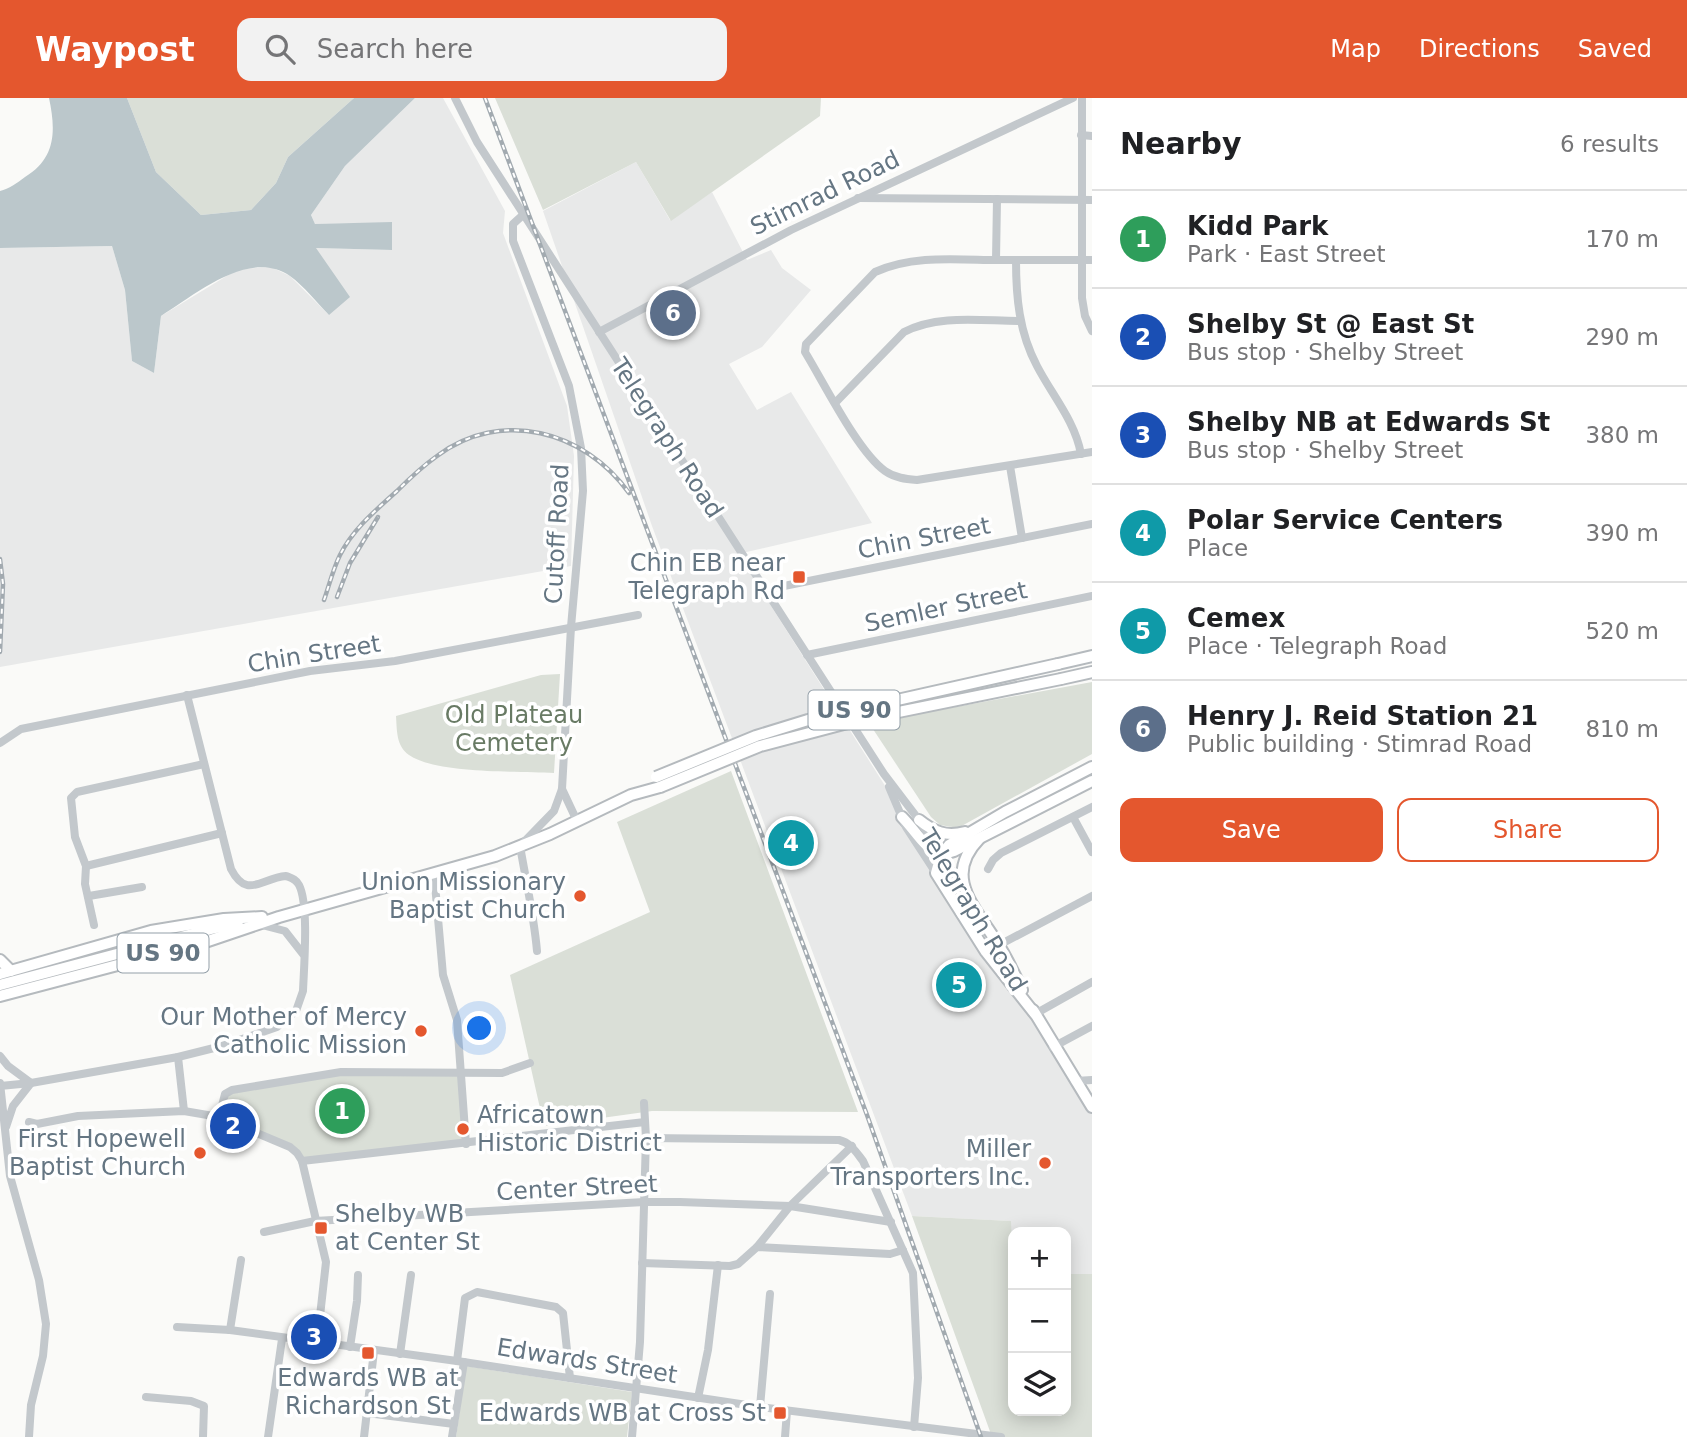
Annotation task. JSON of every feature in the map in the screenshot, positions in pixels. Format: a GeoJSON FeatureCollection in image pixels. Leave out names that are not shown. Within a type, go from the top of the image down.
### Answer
{"type":"FeatureCollection","features":[{"type":"Feature","properties":{"kind":"main road","name":"US 90"},"geometry":{"type":"LineString","coordinates":[[0,985],[205,942],[279,916],[495,856],[577,821],[756,736],[808,720],[1092,656]]}},
{"type":"Feature","properties":{"kind":"main road","name":"US 90"},"geometry":{"type":"LineString","coordinates":[[658,782],[760,746],[859,720],[1092,672]]}},
{"type":"Feature","properties":{"kind":"main road"},"geometry":{"type":"LineString","coordinates":[[936,873],[941,855],[1092,767]]}},
{"type":"Feature","properties":{"kind":"main road"},"geometry":{"type":"LineString","coordinates":[[919,820],[931,829],[945,834],[977,834],[1092,781]]}},
{"type":"Feature","properties":{"kind":"main road"},"geometry":{"type":"LineString","coordinates":[[902,817],[927,848],[941,855]]}},
{"type":"Feature","properties":{"kind":"main road"},"geometry":{"type":"LineString","coordinates":[[964,890],[961,876],[963,864],[977,834]]}},
{"type":"Feature","properties":{"kind":"main road","name":"Telegraph Road"},"geometry":{"type":"LineString","coordinates":[[936,873],[986,952],[1035,1014]]}},
{"type":"Feature","properties":{"kind":"main road","name":"Telegraph Road"},"geometry":{"type":"LineString","coordinates":[[964,890],[999,945],[1053,1047],[1092,1107]]}},
{"type":"Feature","properties":{"kind":"main road"},"geometry":{"type":"LineString","coordinates":[[0,960],[6,973],[151,932],[224,919],[279,916]]}},
{"type":"Feature","properties":{"kind":"main road","name":"US 90"},"geometry":{"type":"LineString","coordinates":[[0,996],[68,972]]}},
{"type":"Feature","properties":{"kind":"street","name":"Telegraph Road"},"geometry":{"type":"LineString","coordinates":[[456,98],[477,142],[764,590],[884,774],[919,820],[964,890]]}},
{"type":"Feature","properties":{"kind":"street","name":"Stimrad Road"},"geometry":{"type":"LineString","coordinates":[[599,332],[855,198],[1073,98]]}},
{"type":"Feature","properties":{"kind":"street"},"geometry":{"type":"LineString","coordinates":[[1082,98],[1082,298],[1085,316],[1092,331]]}},
{"type":"Feature","properties":{"kind":"street"},"geometry":{"type":"LineString","coordinates":[[1081,135],[1092,136]]}},
{"type":"Feature","properties":{"kind":"street"},"geometry":{"type":"LineString","coordinates":[[855,198],[1092,200]]}},
{"type":"Feature","properties":{"kind":"street"},"geometry":{"type":"LineString","coordinates":[[996,260],[997,199]]}},
{"type":"Feature","properties":{"kind":"street","name":"Cutoff Road"},"geometry":{"type":"LineString","coordinates":[[520,846],[554,811],[562,789],[571,627],[583,491],[581,449],[569,386],[513,241],[513,224],[524,214]]}},
{"type":"Feature","properties":{"kind":"street"},"geometry":{"type":"LineString","coordinates":[[1016,260],[1020,321],[1036,365],[1077,436],[1080,454]]}},
{"type":"Feature","properties":{"kind":"street"},"geometry":{"type":"LineString","coordinates":[[1092,260],[905,261],[890,265],[875,272],[806,344],[805,352],[867,454],[886,472],[900,478],[917,480],[1092,452]]}},
{"type":"Feature","properties":{"kind":"street"},"geometry":{"type":"LineString","coordinates":[[836,402],[904,332],[917,325],[933,321],[1020,321]]}},
{"type":"Feature","properties":{"kind":"street"},"geometry":{"type":"LineString","coordinates":[[1010,466],[1023,538]]}},
{"type":"Feature","properties":{"kind":"street","name":"Chin Street"},"geometry":{"type":"LineString","coordinates":[[764,590],[1092,524]]}},
{"type":"Feature","properties":{"kind":"street","name":"Semler Street"},"geometry":{"type":"LineString","coordinates":[[807,655],[1092,596]]}},
{"type":"Feature","properties":{"kind":"street","name":"Chin Street"},"geometry":{"type":"LineString","coordinates":[[0,743],[21,729],[187,695],[310,671],[395,661],[638,615]]}},
{"type":"Feature","properties":{"kind":"street"},"geometry":{"type":"LineString","coordinates":[[29,1437],[31,1405],[43,1356],[46,1324],[39,1280],[9,1176],[0,1084],[31,1083],[178,1057],[266,1032],[286,1020],[296,1011],[301,1001],[306,909],[299,886],[290,877],[280,876],[254,886],[239,883],[231,869],[187,695]]}},
{"type":"Feature","properties":{"kind":"street"},"geometry":{"type":"LineString","coordinates":[[94,925],[85,884],[86,866],[75,837],[71,799],[77,792],[204,764]]}},
{"type":"Feature","properties":{"kind":"street","name":"Telegraph Road"},"geometry":{"type":"LineString","coordinates":[[884,774],[902,817],[936,873]]}},
{"type":"Feature","properties":{"kind":"street","name":"Cutoff Road"},"geometry":{"type":"LineString","coordinates":[[562,789],[577,821]]}},
{"type":"Feature","properties":{"kind":"street"},"geometry":{"type":"LineString","coordinates":[[988,870],[993,860],[1002,853],[1092,807]]}},
{"type":"Feature","properties":{"kind":"street"},"geometry":{"type":"LineString","coordinates":[[1073,817],[1092,852]]}},
{"type":"Feature","properties":{"kind":"street"},"geometry":{"type":"LineString","coordinates":[[86,866],[222,833]]}},
{"type":"Feature","properties":{"kind":"street"},"geometry":{"type":"LineString","coordinates":[[520,846],[528,897],[534,915],[537,951]]}},
{"type":"Feature","properties":{"kind":"street"},"geometry":{"type":"LineString","coordinates":[[434,873],[443,975],[457,1020],[466,1144]]}},
{"type":"Feature","properties":{"kind":"street"},"geometry":{"type":"LineString","coordinates":[[89,896],[142,887]]}},
{"type":"Feature","properties":{"kind":"street"},"geometry":{"type":"LineString","coordinates":[[986,952],[1092,895]]}},
{"type":"Feature","properties":{"kind":"street"},"geometry":{"type":"LineString","coordinates":[[255,924],[285,931],[303,954]]}},
{"type":"Feature","properties":{"kind":"street"},"geometry":{"type":"LineString","coordinates":[[1035,1014],[1092,982]]}},
{"type":"Feature","properties":{"kind":"street"},"geometry":{"type":"LineString","coordinates":[[1053,1047],[1092,1026]]}},
{"type":"Feature","properties":{"kind":"street"},"geometry":{"type":"LineString","coordinates":[[0,1056],[8,1066],[31,1083]]}},
{"type":"Feature","properties":{"kind":"street"},"geometry":{"type":"LineString","coordinates":[[178,1057],[184,1111]]}},
{"type":"Feature","properties":{"kind":"street"},"geometry":{"type":"LineString","coordinates":[[219,1117],[225,1094],[232,1090],[341,1072],[502,1073],[530,1063]]}},
{"type":"Feature","properties":{"kind":"street"},"geometry":{"type":"LineString","coordinates":[[1075,1081],[1092,1080]]}},
{"type":"Feature","properties":{"kind":"street"},"geometry":{"type":"LineString","coordinates":[[5,1131],[13,1106],[31,1083]]}},
{"type":"Feature","properties":{"kind":"street"},"geometry":{"type":"LineString","coordinates":[[632,1437],[637,1389],[642,1263],[646,1138],[643,1103]]}},
{"type":"Feature","properties":{"kind":"street"},"geometry":{"type":"LineString","coordinates":[[29,1122],[37,1124],[78,1116],[184,1111],[219,1117],[290,1147],[302,1161],[326,1262],[317,1343]]}},
{"type":"Feature","properties":{"kind":"street"},"geometry":{"type":"LineString","coordinates":[[302,1161],[645,1122]]}},
{"type":"Feature","properties":{"kind":"street"},"geometry":{"type":"LineString","coordinates":[[646,1138],[839,1140],[852,1146],[863,1161],[913,1273],[918,1378],[914,1427]]}},
{"type":"Feature","properties":{"kind":"street"},"geometry":{"type":"LineString","coordinates":[[642,1263],[738,1264],[757,1247],[790,1206],[852,1146]]}},
{"type":"Feature","properties":{"kind":"street","name":"Center Street"},"geometry":{"type":"LineString","coordinates":[[264,1232],[315,1221],[644,1202],[790,1206],[891,1222]]}},
{"type":"Feature","properties":{"kind":"street"},"geometry":{"type":"LineString","coordinates":[[757,1247],[890,1254],[903,1250]]}},
{"type":"Feature","properties":{"kind":"street"},"geometry":{"type":"LineString","coordinates":[[230,1330],[241,1260]]}},
{"type":"Feature","properties":{"kind":"street"},"geometry":{"type":"LineString","coordinates":[[698,1398],[708,1350],[718,1265]]}},
{"type":"Feature","properties":{"kind":"street"},"geometry":{"type":"LineString","coordinates":[[350,1348],[358,1275]]}},
{"type":"Feature","properties":{"kind":"street"},"geometry":{"type":"LineString","coordinates":[[400,1354],[411,1275]]}},
{"type":"Feature","properties":{"kind":"street"},"geometry":{"type":"LineString","coordinates":[[452,1437],[465,1298],[477,1292],[556,1307],[563,1312],[570,1378]]}},
{"type":"Feature","properties":{"kind":"street"},"geometry":{"type":"LineString","coordinates":[[760,1407],[770,1294]]}},
{"type":"Feature","properties":{"kind":"street","name":"Edwards Street"},"geometry":{"type":"LineString","coordinates":[[177,1327],[230,1330],[461,1361],[787,1411],[1001,1437]]}},
{"type":"Feature","properties":{"kind":"street"},"geometry":{"type":"LineString","coordinates":[[268,1437],[282,1339]]}},
{"type":"Feature","properties":{"kind":"street"},"geometry":{"type":"LineString","coordinates":[[364,1437],[374,1351]]}},
{"type":"Feature","properties":{"kind":"street"},"geometry":{"type":"LineString","coordinates":[[146,1397],[191,1401],[204,1406],[203,1437]]}},
{"type":"Feature","properties":{"kind":"street"},"geometry":{"type":"LineString","coordinates":[[785,1437],[787,1411]]}},
{"type":"Feature","properties":{"kind":"street"},"geometry":{"type":"LineString","coordinates":[[367,1413],[454,1424]]}},
{"type":"Feature","properties":{"kind":"shaded area"},"geometry":{"type":"Polygon","coordinates":[[[49,98],[127,98],[156,172],[201,215],[251,210],[276,183],[288,157],[354,98],[415,98],[345,166],[311,215],[315,224],[392,222],[392,250],[316,248],[350,297],[329,315],[295,280],[274,269],[257,267],[223,278],[161,316],[154,373],[132,361],[125,290],[112,246],[0,248],[0,191],[13,186],[35,170],[48,152],[53,132],[49,98]]]}},
{"type":"Feature","properties":{"kind":"shaded area"},"geometry":{"type":"Polygon","coordinates":[[[415,98],[443,98],[505,211],[503,233],[567,406],[574,456],[571,566],[0,667],[0,248],[112,246],[125,290],[132,361],[154,373],[161,316],[238,269],[271,267],[290,276],[329,315],[315,248],[392,250],[392,223],[315,224],[311,215],[345,166],[415,98]]]}},
{"type":"Feature","properties":{"kind":"shaded area"},"geometry":{"type":"Polygon","coordinates":[[[636,162],[670,220],[712,192],[747,260],[771,250],[782,268],[811,290],[762,347],[729,364],[757,410],[791,392],[872,523],[738,554],[1092,1112],[1092,1274],[1071,1274],[1071,1227],[1010,1227],[1010,1221],[912,1216],[652,526],[543,211],[636,162]]]}},
{"type":"Feature","properties":{"kind":"green space"},"geometry":{"type":"Polygon","coordinates":[[[127,98],[354,98],[288,157],[276,183],[251,210],[201,215],[156,172],[127,98]]]}},
{"type":"Feature","properties":{"kind":"green space"},"geometry":{"type":"Polygon","coordinates":[[[495,98],[821,98],[820,116],[671,221],[636,162],[543,210],[495,98]]]}},
{"type":"Feature","properties":{"kind":"green space","name":"Old Plateau Cemetery"},"geometry":{"type":"Polygon","coordinates":[[[560,674],[554,773],[438,766],[409,755],[399,742],[396,716],[541,675],[560,674]]]}},
{"type":"Feature","properties":{"kind":"green space"},"geometry":{"type":"Polygon","coordinates":[[[1092,682],[1092,754],[958,828],[940,825],[931,817],[869,723],[1092,682]]]}},
{"type":"Feature","properties":{"kind":"green space"},"geometry":{"type":"Polygon","coordinates":[[[731,771],[858,1112],[652,1111],[544,1126],[510,975],[650,912],[617,822],[731,771]]]}},
{"type":"Feature","properties":{"kind":"green space"},"geometry":{"type":"Polygon","coordinates":[[[341,1072],[460,1073],[466,1144],[302,1161],[297,1153],[219,1117],[225,1094],[341,1072]]]}},
{"type":"Feature","properties":{"kind":"green space"},"geometry":{"type":"Polygon","coordinates":[[[912,1216],[1011,1221],[1011,1227],[1008,1227],[1008,1416],[1071,1416],[1071,1274],[1092,1274],[1092,1437],[992,1437],[912,1216]]]}},
{"type":"Feature","properties":{"kind":"green space"},"geometry":{"type":"Polygon","coordinates":[[[466,1366],[632,1392],[627,1437],[456,1437],[466,1366]]]}},
{"type":"Feature","properties":{"kind":"railway"},"geometry":{"type":"LineString","coordinates":[[485,98],[867,1115],[981,1437]]}},
{"type":"Feature","properties":{"kind":"railway"},"geometry":{"type":"LineString","coordinates":[[324,600],[340,555],[358,528],[421,468],[462,441],[488,433],[514,430],[540,433],[566,441],[589,454],[611,472],[629,493]]}},
{"type":"Feature","properties":{"kind":"railway"},"geometry":{"type":"LineString","coordinates":[[337,597],[350,563],[378,517]]}},
{"type":"Feature","properties":{"kind":"railway"},"geometry":{"type":"LineString","coordinates":[[0,559],[3,584],[0,652]]}},
{"type":"Feature","properties":{"kind":"place","name":"Henry J. Reid Station 21"},"geometry":{"type":"Point","coordinates":[673,313]}},
{"type":"Feature","properties":{"kind":"place","name":"Chin EB near Telegraph Rd"},"geometry":{"type":"Point","coordinates":[799,577]}},
{"type":"Feature","properties":{"kind":"place","name":"Polar Service Centers"},"geometry":{"type":"Point","coordinates":[791,843]}},
{"type":"Feature","properties":{"kind":"place","name":"Union Missionary Baptist Church"},"geometry":{"type":"Point","coordinates":[580,896]}},
{"type":"Feature","properties":{"kind":"place","name":"Cemex"},"geometry":{"type":"Point","coordinates":[959,985]}},
{"type":"Feature","properties":{"kind":"place","name":"Our Mother of Mercy Catholic Mission"},"geometry":{"type":"Point","coordinates":[421,1031]}},
{"type":"Feature","properties":{"kind":"place","name":"Kidd Park"},"geometry":{"type":"Point","coordinates":[342,1111]}},
{"type":"Feature","properties":{"kind":"place","name":"Shelby St @ East St"},"geometry":{"type":"Point","coordinates":[233,1126]}},
{"type":"Feature","properties":{"kind":"place","name":"Africatown Historic District"},"geometry":{"type":"Point","coordinates":[463,1129]}},
{"type":"Feature","properties":{"kind":"place","name":"First Hopewell Baptist Church"},"geometry":{"type":"Point","coordinates":[200,1153]}},
{"type":"Feature","properties":{"kind":"place","name":"Miller Transporters Inc."},"geometry":{"type":"Point","coordinates":[1045,1163]}},
{"type":"Feature","properties":{"kind":"place","name":"Shelby WB at Center St"},"geometry":{"type":"Point","coordinates":[321,1228]}},
{"type":"Feature","properties":{"kind":"place","name":"Shelby NB at Edwards St"},"geometry":{"type":"Point","coordinates":[314,1337]}},
{"type":"Feature","properties":{"kind":"place","name":"Edwards WB at Richardson St"},"geometry":{"type":"Point","coordinates":[368,1353]}},
{"type":"Feature","properties":{"kind":"place","name":"Edwards WB at Cross St"},"geometry":{"type":"Point","coordinates":[780,1413]}}]}
